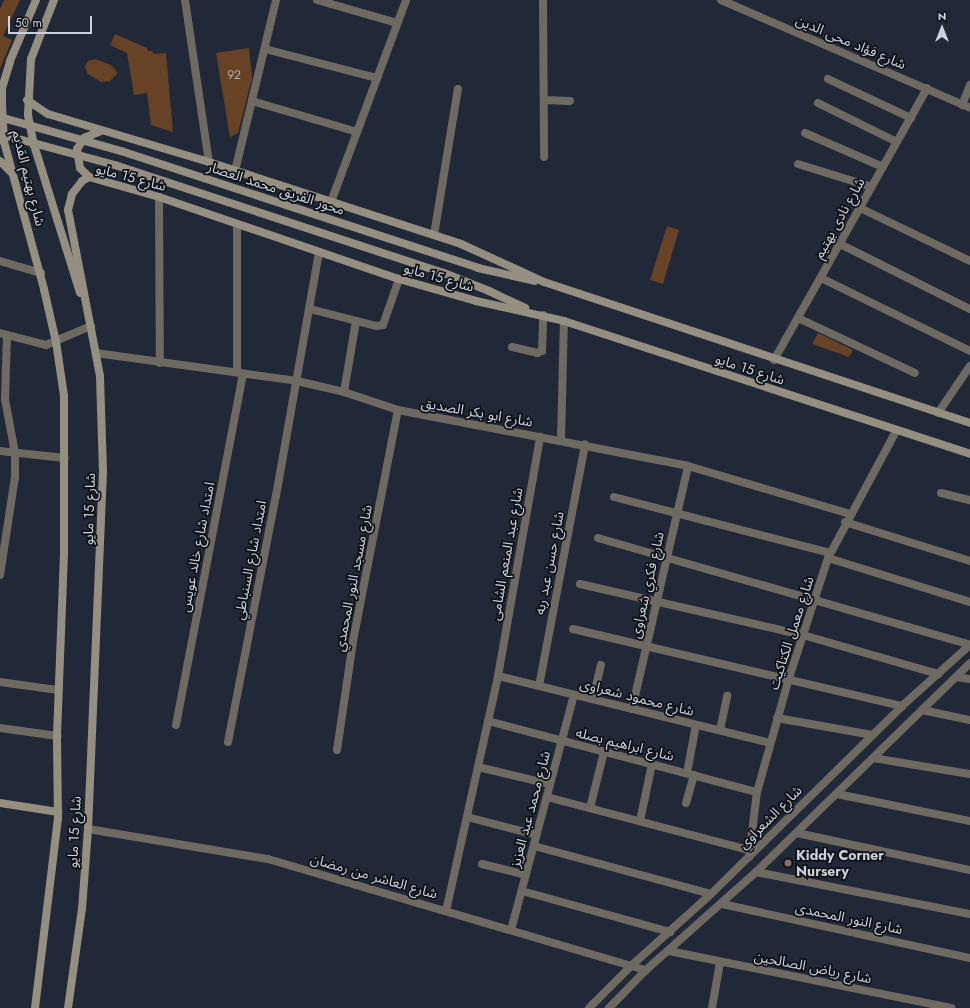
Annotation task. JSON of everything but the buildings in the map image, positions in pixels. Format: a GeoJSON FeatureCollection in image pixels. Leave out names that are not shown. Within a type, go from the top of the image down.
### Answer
{"type":"FeatureCollection","features":[{"type":"Feature","properties":{"kind":"main road","name":"شارع بهتيم القديم"},"geometry":{"type":"LineString","coordinates":[[36,0],[10,62],[1,89],[2,124],[13,174],[41,273],[56,342]]}},
{"type":"Feature","properties":{"kind":"main road","name":"شارع بهتيم القديم"},"geometry":{"type":"LineString","coordinates":[[54,0],[31,59],[27,100],[34,145],[91,326]]}},
{"type":"Feature","properties":{"kind":"main road","name":"شارع 15 مايو"},"geometry":{"type":"LineString","coordinates":[[27,100],[43,112],[209,162],[434,235],[479,251],[544,282],[774,360],[970,423]]}},
{"type":"Feature","properties":{"kind":"main road","name":"محور الفريق محمد العصار"},"geometry":{"type":"LineString","coordinates":[[0,116],[121,151],[478,268],[544,282]]}},
{"type":"Feature","properties":{"kind":"main road"},"geometry":{"type":"LineString","coordinates":[[89,177],[80,168],[78,149],[90,134],[102,131]]}},
{"type":"Feature","properties":{"kind":"main road","name":"محور الفريق محمد العصار"},"geometry":{"type":"LineString","coordinates":[[0,134],[115,165],[356,243],[489,291],[533,313]]}},
{"type":"Feature","properties":{"kind":"main road"},"geometry":{"type":"LineString","coordinates":[[0,161],[13,174]]}},
{"type":"Feature","properties":{"kind":"main road","name":"شارع 15 مايو"},"geometry":{"type":"LineString","coordinates":[[68,1008],[82,909],[88,829],[103,472],[103,432],[96,353],[68,210],[76,187],[89,177],[159,197],[399,279],[476,301],[564,321],[970,454]]}},
{"type":"Feature","properties":{"kind":"main road","name":"شارع 15 مايو"},"geometry":{"type":"LineString","coordinates":[[35,1008],[58,812],[58,690],[64,553],[64,396],[56,342]]}},
{"type":"Feature","properties":{"kind":"main road"},"geometry":{"type":"LineString","coordinates":[[0,803],[58,812]]}},
{"type":"Feature","properties":{"kind":"street"},"geometry":{"type":"LineString","coordinates":[[185,0],[209,162]]}},
{"type":"Feature","properties":{"kind":"street"},"geometry":{"type":"LineString","coordinates":[[235,171],[276,0]]}},
{"type":"Feature","properties":{"kind":"street"},"geometry":{"type":"LineString","coordinates":[[316,0],[397,23]]}},
{"type":"Feature","properties":{"kind":"street"},"geometry":{"type":"LineString","coordinates":[[331,202],[406,0]]}},
{"type":"Feature","properties":{"kind":"street"},"geometry":{"type":"LineString","coordinates":[[543,0],[544,157]]}},
{"type":"Feature","properties":{"kind":"street","name":"شارع فؤاد محى الدين"},"geometry":{"type":"LineString","coordinates":[[721,0],[927,88],[970,108]]}},
{"type":"Feature","properties":{"kind":"street"},"geometry":{"type":"LineString","coordinates":[[264,49],[377,78]]}},
{"type":"Feature","properties":{"kind":"street"},"geometry":{"type":"LineString","coordinates":[[828,79],[911,118]]}},
{"type":"Feature","properties":{"kind":"street"},"geometry":{"type":"LineString","coordinates":[[962,105],[970,85]]}},
{"type":"Feature","properties":{"kind":"street","name":"شارع نادى بهتيم"},"geometry":{"type":"LineString","coordinates":[[774,360],[927,88]]}},
{"type":"Feature","properties":{"kind":"street"},"geometry":{"type":"LineString","coordinates":[[434,235],[458,89]]}},
{"type":"Feature","properties":{"kind":"street"},"geometry":{"type":"LineString","coordinates":[[544,100],[570,100]]}},
{"type":"Feature","properties":{"kind":"street"},"geometry":{"type":"LineString","coordinates":[[252,101],[356,132]]}},
{"type":"Feature","properties":{"kind":"street"},"geometry":{"type":"LineString","coordinates":[[818,103],[897,142]]}},
{"type":"Feature","properties":{"kind":"street"},"geometry":{"type":"LineString","coordinates":[[805,133],[883,167]]}},
{"type":"Feature","properties":{"kind":"street"},"geometry":{"type":"LineString","coordinates":[[798,164],[872,187]]}},
{"type":"Feature","properties":{"kind":"street"},"geometry":{"type":"LineString","coordinates":[[159,197],[160,363]]}},
{"type":"Feature","properties":{"kind":"street"},"geometry":{"type":"LineString","coordinates":[[860,208],[970,262]]}},
{"type":"Feature","properties":{"kind":"street","name":"امتداد شارع خالد عويس"},"geometry":{"type":"LineString","coordinates":[[176,725],[240,373],[237,224]]}},
{"type":"Feature","properties":{"kind":"street"},"geometry":{"type":"LineString","coordinates":[[840,244],[970,309]]}},
{"type":"Feature","properties":{"kind":"street","name":"امتداد شارع السنباطي"},"geometry":{"type":"LineString","coordinates":[[228,742],[297,381],[319,252]]}},
{"type":"Feature","properties":{"kind":"street"},"geometry":{"type":"LineString","coordinates":[[0,261],[41,273]]}},
{"type":"Feature","properties":{"kind":"street"},"geometry":{"type":"LineString","coordinates":[[821,278],[970,351]]}},
{"type":"Feature","properties":{"kind":"street"},"geometry":{"type":"LineString","coordinates":[[310,309],[376,326],[383,325],[399,279]]}},
{"type":"Feature","properties":{"kind":"street"},"geometry":{"type":"LineString","coordinates":[[512,347],[537,353],[542,351],[543,315]]}},
{"type":"Feature","properties":{"kind":"street"},"geometry":{"type":"LineString","coordinates":[[798,318],[915,373]]}},
{"type":"Feature","properties":{"kind":"street"},"geometry":{"type":"LineString","coordinates":[[344,392],[356,321]]}},
{"type":"Feature","properties":{"kind":"street"},"geometry":{"type":"LineString","coordinates":[[561,440],[564,321]]}},
{"type":"Feature","properties":{"kind":"street"},"geometry":{"type":"LineString","coordinates":[[0,575],[14,484],[15,453],[5,399],[3,334],[41,346],[56,342],[91,326]]}},
{"type":"Feature","properties":{"kind":"street","name":"شارع ابو بكر الصديق"},"geometry":{"type":"LineString","coordinates":[[96,353],[297,381],[344,392],[398,410],[585,444],[688,466],[850,514]]}},
{"type":"Feature","properties":{"kind":"street"},"geometry":{"type":"LineString","coordinates":[[938,413],[970,366]]}},
{"type":"Feature","properties":{"kind":"street","name":"شارع مسجد النور المحمدي"},"geometry":{"type":"LineString","coordinates":[[337,750],[353,641],[398,410]]}},
{"type":"Feature","properties":{"kind":"street","name":"شارع معمل الكتاكيت"},"geometry":{"type":"LineString","coordinates":[[749,853],[756,792],[789,678],[829,555],[845,522],[896,431]]}},
{"type":"Feature","properties":{"kind":"street","name":"شارع عبد المنعم الشامى"},"geometry":{"type":"LineString","coordinates":[[446,911],[498,676],[540,437]]}},
{"type":"Feature","properties":{"kind":"street","name":"شارع حسن عبد ربه"},"geometry":{"type":"LineString","coordinates":[[539,686],[585,444]]}},
{"type":"Feature","properties":{"kind":"street"},"geometry":{"type":"LineString","coordinates":[[0,451],[64,458]]}},
{"type":"Feature","properties":{"kind":"street","name":"شارع فكري شعراوى"},"geometry":{"type":"LineString","coordinates":[[632,709],[688,466]]}},
{"type":"Feature","properties":{"kind":"street"},"geometry":{"type":"LineString","coordinates":[[941,493],[970,500]]}},
{"type":"Feature","properties":{"kind":"street"},"geometry":{"type":"LineString","coordinates":[[614,498],[677,513],[829,555],[970,602]]}},
{"type":"Feature","properties":{"kind":"street"},"geometry":{"type":"LineString","coordinates":[[845,522],[970,561]]}},
{"type":"Feature","properties":{"kind":"street"},"geometry":{"type":"LineString","coordinates":[[598,538],[815,599],[970,645]]}},
{"type":"Feature","properties":{"kind":"street"},"geometry":{"type":"LineString","coordinates":[[580,584],[803,635],[938,674]]}},
{"type":"Feature","properties":{"kind":"street"},"geometry":{"type":"LineString","coordinates":[[573,629],[789,678],[902,706]]}},
{"type":"Feature","properties":{"kind":"street","name":"شارع الشعراوي"},"geometry":{"type":"LineString","coordinates":[[588,1008],[631,966],[711,894],[749,853],[902,706],[970,645]]}},
{"type":"Feature","properties":{"kind":"street"},"geometry":{"type":"LineString","coordinates":[[609,1008],[646,970],[722,904],[797,833],[970,663]]}},
{"type":"Feature","properties":{"kind":"street"},"geometry":{"type":"LineString","coordinates":[[593,699],[601,665]]}},
{"type":"Feature","properties":{"kind":"street","name":"شارع محمود شعراوى"},"geometry":{"type":"LineString","coordinates":[[498,676],[770,743]]}},
{"type":"Feature","properties":{"kind":"street"},"geometry":{"type":"LineString","coordinates":[[956,677],[970,679]]}},
{"type":"Feature","properties":{"kind":"street"},"geometry":{"type":"LineString","coordinates":[[0,682],[58,690]]}},
{"type":"Feature","properties":{"kind":"street","name":"شارع محمد عبد العزيز"},"geometry":{"type":"LineString","coordinates":[[511,930],[574,695]]}},
{"type":"Feature","properties":{"kind":"street"},"geometry":{"type":"LineString","coordinates":[[720,730],[727,696]]}},
{"type":"Feature","properties":{"kind":"street"},"geometry":{"type":"LineString","coordinates":[[922,710],[970,720]]}},
{"type":"Feature","properties":{"kind":"street"},"geometry":{"type":"LineString","coordinates":[[777,718],[872,735]]}},
{"type":"Feature","properties":{"kind":"street","name":"شارع ابراهيم بصله"},"geometry":{"type":"LineString","coordinates":[[488,721],[756,792]]}},
{"type":"Feature","properties":{"kind":"street"},"geometry":{"type":"LineString","coordinates":[[686,803],[696,725]]}},
{"type":"Feature","properties":{"kind":"street"},"geometry":{"type":"LineString","coordinates":[[0,728],[57,736]]}},
{"type":"Feature","properties":{"kind":"street"},"geometry":{"type":"LineString","coordinates":[[590,808],[604,752]]}},
{"type":"Feature","properties":{"kind":"street"},"geometry":{"type":"LineString","coordinates":[[873,758],[970,774]]}},
{"type":"Feature","properties":{"kind":"street"},"geometry":{"type":"LineString","coordinates":[[640,821],[652,764]]}},
{"type":"Feature","properties":{"kind":"street"},"geometry":{"type":"LineString","coordinates":[[478,767],[550,784]]}},
{"type":"Feature","properties":{"kind":"street"},"geometry":{"type":"LineString","coordinates":[[837,794],[970,821]]}},
{"type":"Feature","properties":{"kind":"street"},"geometry":{"type":"LineString","coordinates":[[547,797],[640,821],[749,853]]}},
{"type":"Feature","properties":{"kind":"street"},"geometry":{"type":"LineString","coordinates":[[467,817],[537,834]]}},
{"type":"Feature","properties":{"kind":"street","name":"شارع العاشر من رمضان"},"geometry":{"type":"LineString","coordinates":[[88,829],[268,859],[646,970]]}},
{"type":"Feature","properties":{"kind":"street"},"geometry":{"type":"LineString","coordinates":[[797,833],[970,870]]}},
{"type":"Feature","properties":{"kind":"street"},"geometry":{"type":"LineString","coordinates":[[534,846],[711,894]]}},
{"type":"Feature","properties":{"kind":"street"},"geometry":{"type":"LineString","coordinates":[[482,864],[526,874]]}},
{"type":"Feature","properties":{"kind":"street"},"geometry":{"type":"LineString","coordinates":[[756,872],[970,914]]}},
{"type":"Feature","properties":{"kind":"street"},"geometry":{"type":"LineString","coordinates":[[522,891],[670,932]]}},
{"type":"Feature","properties":{"kind":"street","name":"شارع النور المحمدى"},"geometry":{"type":"LineString","coordinates":[[722,904],[970,958]]}},
{"type":"Feature","properties":{"kind":"street","name":"شارع رياض الصالحين"},"geometry":{"type":"LineString","coordinates":[[669,951],[951,1008]]}},
{"type":"Feature","properties":{"kind":"street"},"geometry":{"type":"LineString","coordinates":[[712,1008],[720,962]]}},
{"type":"Feature","properties":{"kind":"place","name":"Kiddy Corner Nursery"},"geometry":{"type":"Point","coordinates":[788,863]}}]}
